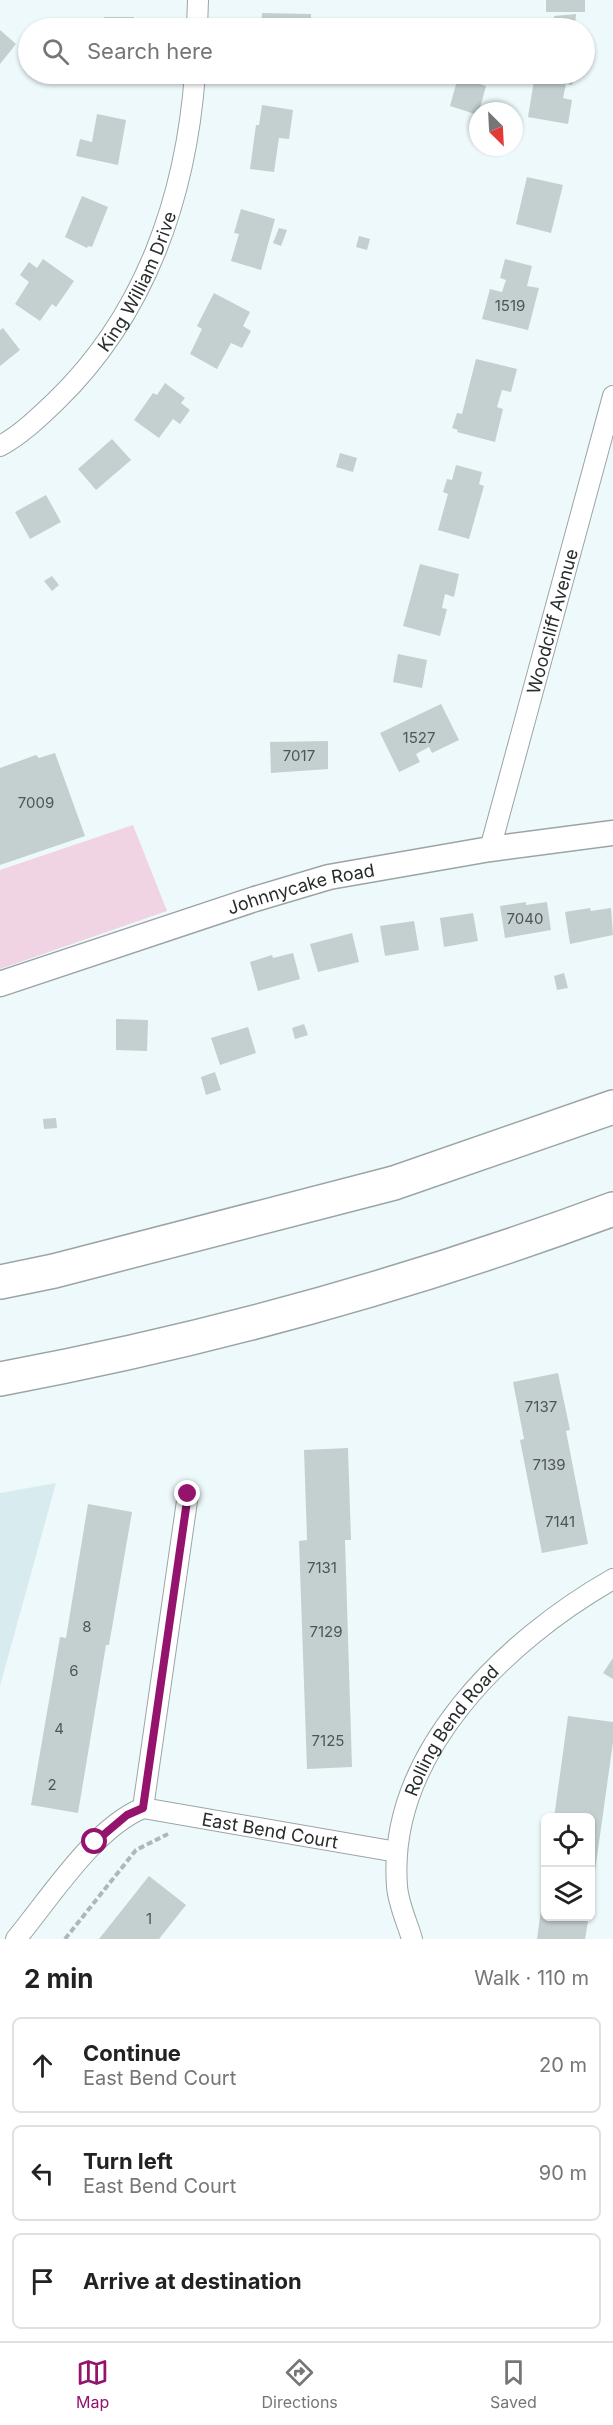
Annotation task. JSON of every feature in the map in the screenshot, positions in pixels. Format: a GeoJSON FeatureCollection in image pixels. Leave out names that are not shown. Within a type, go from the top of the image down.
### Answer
{"type":"FeatureCollection","features":[{"type":"Feature","properties":{"kind":"highway"},"geometry":{"type":"LineString","coordinates":[[0,1281],[54,1271],[394,1183],[613,1107]]}},
{"type":"Feature","properties":{"kind":"highway"},"geometry":{"type":"LineString","coordinates":[[0,1379],[261,1322],[443,1269],[613,1209]]}},
{"type":"Feature","properties":{"kind":"street"},"geometry":{"type":"LineString","coordinates":[[197,18],[198,0]]}},
{"type":"Feature","properties":{"kind":"street","name":"King William Drive"},"geometry":{"type":"LineString","coordinates":[[0,446],[39,417],[72,386],[103,348],[131,305],[154,259],[171,211],[184,161],[194,84]]}},
{"type":"Feature","properties":{"kind":"street","name":"Woodcliff Avenue"},"geometry":{"type":"LineString","coordinates":[[490,849],[613,396]]}},
{"type":"Feature","properties":{"kind":"street","name":"Johnnycake Road"},"geometry":{"type":"LineString","coordinates":[[0,984],[255,899],[329,877],[490,849],[613,833]]}},
{"type":"Feature","properties":{"kind":"street"},"geometry":{"type":"LineString","coordinates":[[16,1939],[95,1842],[127,1815],[143,1808],[188,1494]]}},
{"type":"Feature","properties":{"kind":"street","name":"Rolling Bend Road"},"geometry":{"type":"LineString","coordinates":[[412,1939],[397,1888],[397,1852],[403,1820],[412,1791],[441,1732],[500,1663],[544,1624],[585,1595],[613,1579]]}},
{"type":"Feature","properties":{"kind":"street","name":"East Bend Court"},"geometry":{"type":"LineString","coordinates":[[143,1808],[397,1852]]}},
{"type":"Feature","properties":{"kind":"path"},"geometry":{"type":"LineString","coordinates":[[65,1939],[136,1850],[200,1818]]}},
{"type":"Feature","properties":{"kind":"shaded area"},"geometry":{"type":"Polygon","coordinates":[[[133,825],[167,911],[0,969],[0,870],[133,825]]]}},
{"type":"Feature","properties":{"kind":"shaded area"},"geometry":{"type":"Polygon","coordinates":[[[56,1483],[0,1686],[0,1493],[56,1483]]]}},
{"type":"Feature","properties":{"kind":"building"},"geometry":{"type":"Polygon","coordinates":[[[546,0],[585,0],[585,12],[546,12],[546,0]]]}},
{"type":"Feature","properties":{"kind":"building"},"geometry":{"type":"Polygon","coordinates":[[[262,13],[311,14],[311,18],[262,18],[262,13]]]}},
{"type":"Feature","properties":{"kind":"building"},"geometry":{"type":"Polygon","coordinates":[[[576,14],[576,18],[554,18],[554,16],[576,14]]]}},
{"type":"Feature","properties":{"kind":"building"},"geometry":{"type":"Polygon","coordinates":[[[104,17],[134,17],[134,18],[104,17]]]}},
{"type":"Feature","properties":{"kind":"building"},"geometry":{"type":"Polygon","coordinates":[[[0,30],[16,44],[0,64],[0,30]]]}},
{"type":"Feature","properties":{"kind":"building"},"geometry":{"type":"Polygon","coordinates":[[[456,84],[486,86],[482,102],[469,102],[469,112],[450,106],[456,84]]]}},
{"type":"Feature","properties":{"kind":"building"},"geometry":{"type":"Polygon","coordinates":[[[533,84],[566,84],[563,98],[572,100],[568,124],[528,117],[533,84]]]}},
{"type":"Feature","properties":{"kind":"building"},"geometry":{"type":"Polygon","coordinates":[[[262,105],[293,110],[289,139],[279,138],[274,172],[250,169],[256,125],[259,125],[262,105]]]}},
{"type":"Feature","properties":{"kind":"building"},"geometry":{"type":"Polygon","coordinates":[[[97,114],[126,120],[118,165],[76,156],[80,139],[92,142],[97,114]]]}},
{"type":"Feature","properties":{"kind":"building"},"geometry":{"type":"Polygon","coordinates":[[[527,177],[563,185],[551,233],[516,224],[527,177]]]}},
{"type":"Feature","properties":{"kind":"building"},"geometry":{"type":"Polygon","coordinates":[[[82,196],[108,207],[92,247],[87,248],[65,237],[82,196]]]}},
{"type":"Feature","properties":{"kind":"building"},"geometry":{"type":"Polygon","coordinates":[[[241,209],[275,219],[261,270],[231,261],[239,234],[234,233],[241,209]]]}},
{"type":"Feature","properties":{"kind":"building"},"geometry":{"type":"Polygon","coordinates":[[[279,228],[287,230],[281,246],[273,243],[279,228]]]}},
{"type":"Feature","properties":{"kind":"building"},"geometry":{"type":"Polygon","coordinates":[[[359,236],[370,239],[367,250],[356,247],[359,236]]]}},
{"type":"Feature","properties":{"kind":"building"},"geometry":{"type":"Polygon","coordinates":[[[43,259],[74,281],[56,307],[52,304],[40,321],[15,304],[29,282],[20,275],[29,262],[37,268],[43,259]]]}},
{"type":"Feature","properties":{"kind":"building"},"geometry":{"type":"Polygon","coordinates":[[[505,259],[532,266],[527,286],[539,288],[528,330],[482,319],[490,289],[502,292],[506,280],[500,278],[505,259]]]}},
{"type":"Feature","properties":{"kind":"building"},"geometry":{"type":"Polygon","coordinates":[[[214,293],[250,312],[243,326],[251,331],[242,348],[231,343],[217,369],[190,354],[202,329],[197,326],[214,293]]]}},
{"type":"Feature","properties":{"kind":"building"},"geometry":{"type":"Polygon","coordinates":[[[3,328],[20,350],[0,366],[0,330],[3,328]]]}},
{"type":"Feature","properties":{"kind":"building"},"geometry":{"type":"Polygon","coordinates":[[[476,359],[517,369],[511,392],[502,390],[497,407],[503,409],[495,442],[457,432],[458,430],[452,428],[457,413],[462,414],[476,359]]]}},
{"type":"Feature","properties":{"kind":"building"},"geometry":{"type":"Polygon","coordinates":[[[165,383],[185,398],[181,403],[190,410],[180,424],[173,419],[159,438],[134,420],[153,393],[157,395],[165,383]]]}},
{"type":"Feature","properties":{"kind":"building"},"geometry":{"type":"Polygon","coordinates":[[[112,439],[131,460],[96,490],[78,469],[112,439]]]}},
{"type":"Feature","properties":{"kind":"building"},"geometry":{"type":"Polygon","coordinates":[[[340,453],[357,458],[353,472],[336,467],[340,453]]]}},
{"type":"Feature","properties":{"kind":"building"},"geometry":{"type":"Polygon","coordinates":[[[456,465],[482,472],[479,484],[484,486],[469,539],[438,530],[448,494],[443,492],[447,479],[452,480],[456,465]]]}},
{"type":"Feature","properties":{"kind":"building"},"geometry":{"type":"Polygon","coordinates":[[[46,495],[61,522],[30,539],[15,512],[46,495]]]}},
{"type":"Feature","properties":{"kind":"building"},"geometry":{"type":"Polygon","coordinates":[[[420,564],[459,574],[454,597],[445,594],[442,608],[447,609],[440,636],[403,626],[420,564]]]}},
{"type":"Feature","properties":{"kind":"building"},"geometry":{"type":"Polygon","coordinates":[[[52,576],[59,585],[52,591],[44,581],[52,576]]]}},
{"type":"Feature","properties":{"kind":"building"},"geometry":{"type":"Polygon","coordinates":[[[398,654],[427,660],[422,688],[393,682],[398,654]]]}},
{"type":"Feature","properties":{"kind":"building"},"geometry":{"type":"Polygon","coordinates":[[[441,704],[459,740],[432,753],[429,747],[416,754],[420,762],[399,772],[380,733],[441,704]]]}},
{"type":"Feature","properties":{"kind":"building"},"geometry":{"type":"Polygon","coordinates":[[[328,741],[328,769],[271,773],[270,742],[328,741]]]}},
{"type":"Feature","properties":{"kind":"building"},"geometry":{"type":"Polygon","coordinates":[[[55,753],[85,836],[0,865],[0,768],[36,755],[39,758],[55,753]]]}},
{"type":"Feature","properties":{"kind":"building"},"geometry":{"type":"Polygon","coordinates":[[[526,902],[526,905],[547,902],[551,930],[505,938],[500,906],[526,902]]]}},
{"type":"Feature","properties":{"kind":"building"},"geometry":{"type":"Polygon","coordinates":[[[590,908],[591,911],[611,908],[613,935],[570,944],[565,912],[590,908]]]}},
{"type":"Feature","properties":{"kind":"building"},"geometry":{"type":"Polygon","coordinates":[[[473,913],[478,941],[444,947],[440,918],[473,913]]]}},
{"type":"Feature","properties":{"kind":"building"},"geometry":{"type":"Polygon","coordinates":[[[414,921],[419,950],[385,956],[380,926],[414,921]]]}},
{"type":"Feature","properties":{"kind":"building"},"geometry":{"type":"Polygon","coordinates":[[[352,933],[359,962],[318,972],[310,944],[352,933]]]}},
{"type":"Feature","properties":{"kind":"building"},"geometry":{"type":"Polygon","coordinates":[[[293,953],[300,979],[258,991],[250,962],[272,955],[273,958],[293,953]]]}},
{"type":"Feature","properties":{"kind":"building"},"geometry":{"type":"Polygon","coordinates":[[[564,973],[568,988],[557,990],[554,976],[564,973]]]}},
{"type":"Feature","properties":{"kind":"building"},"geometry":{"type":"Polygon","coordinates":[[[116,1019],[148,1020],[147,1051],[116,1050],[116,1019]]]}},
{"type":"Feature","properties":{"kind":"building"},"geometry":{"type":"Polygon","coordinates":[[[304,1024],[308,1035],[295,1039],[292,1028],[304,1024]]]}},
{"type":"Feature","properties":{"kind":"building"},"geometry":{"type":"Polygon","coordinates":[[[248,1027],[256,1053],[220,1065],[211,1038],[248,1027]]]}},
{"type":"Feature","properties":{"kind":"building"},"geometry":{"type":"Polygon","coordinates":[[[215,1072],[221,1090],[206,1095],[201,1077],[215,1072]]]}},
{"type":"Feature","properties":{"kind":"building"},"geometry":{"type":"Polygon","coordinates":[[[56,1118],[57,1128],[44,1129],[43,1119],[56,1118]]]}},
{"type":"Feature","properties":{"kind":"building"},"geometry":{"type":"Polygon","coordinates":[[[558,1373],[570,1430],[566,1431],[588,1544],[542,1553],[520,1440],[524,1439],[513,1382],[558,1373]]]}},
{"type":"Feature","properties":{"kind":"building"},"geometry":{"type":"Polygon","coordinates":[[[348,1448],[351,1540],[345,1540],[352,1767],[307,1769],[299,1541],[307,1540],[304,1450],[348,1448]]]}},
{"type":"Feature","properties":{"kind":"building"},"geometry":{"type":"Polygon","coordinates":[[[88,1504],[132,1512],[109,1645],[106,1645],[78,1813],[31,1805],[60,1637],[66,1638],[88,1504]]]}},
{"type":"Feature","properties":{"kind":"building"},"geometry":{"type":"Polygon","coordinates":[[[613,1658],[613,1679],[603,1673],[613,1658]]]}},
{"type":"Feature","properties":{"kind":"building"},"geometry":{"type":"Polygon","coordinates":[[[568,1716],[613,1722],[613,1742],[595,1871],[595,1813],[555,1813],[568,1716]]]}},
{"type":"Feature","properties":{"kind":"building"},"geometry":{"type":"Polygon","coordinates":[[[149,1876],[186,1905],[159,1939],[99,1939],[149,1876]]]}},
{"type":"Feature","properties":{"kind":"building"},"geometry":{"type":"Polygon","coordinates":[[[541,1909],[541,1921],[588,1921],[585,1939],[537,1939],[541,1909]]]}},
{"type":"Feature","properties":{"kind":"route"},"geometry":{"type":"LineString","coordinates":[[95,1842],[114,1824],[143,1808],[188,1494]]}}]}
